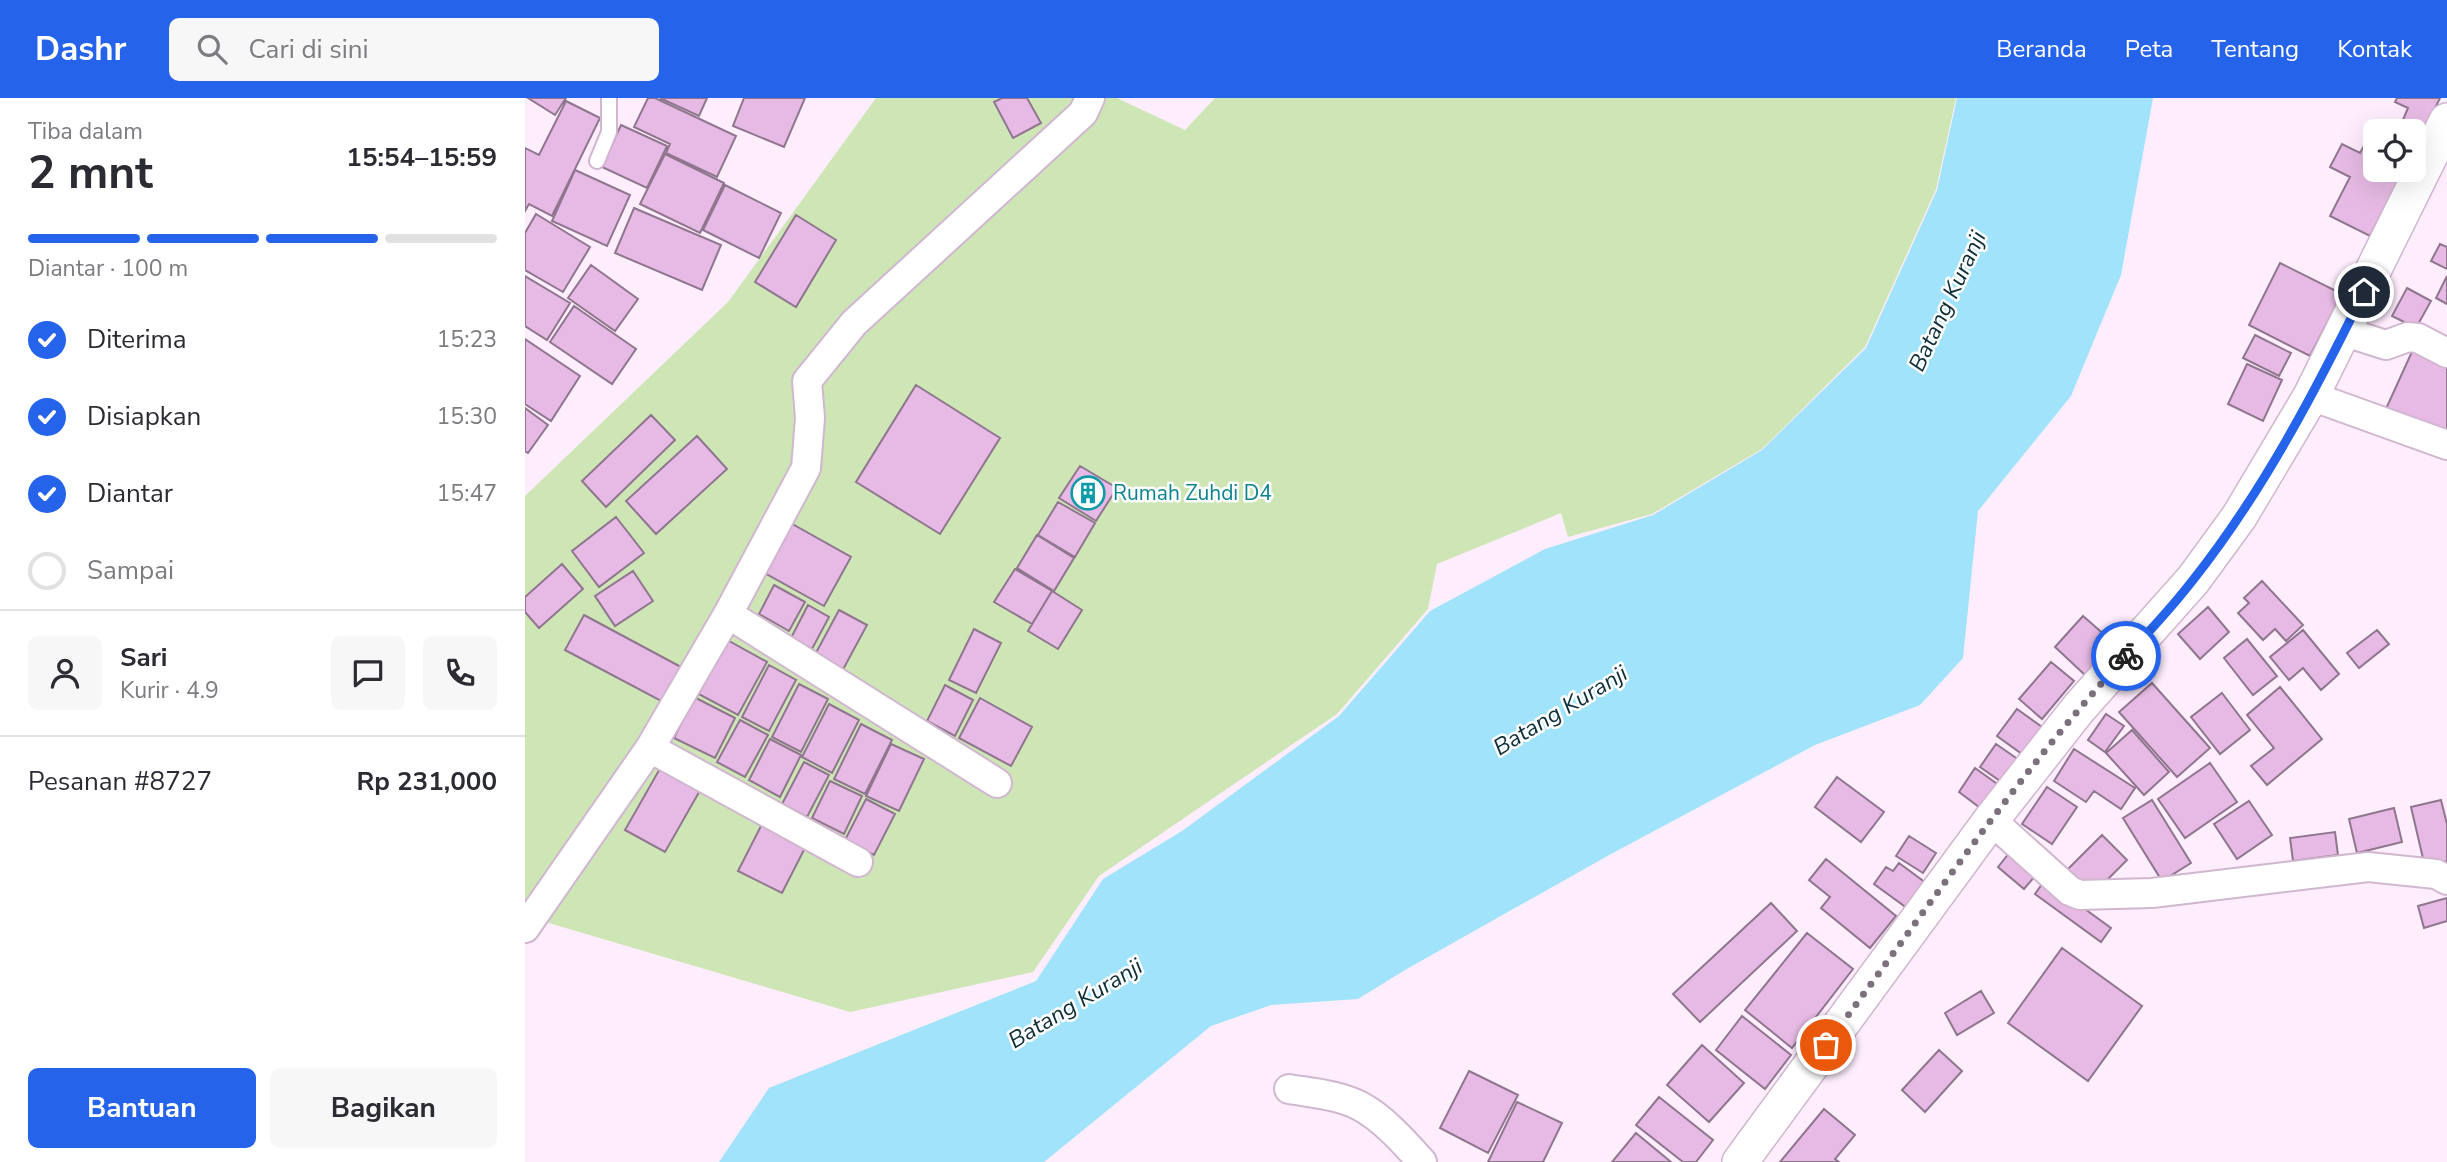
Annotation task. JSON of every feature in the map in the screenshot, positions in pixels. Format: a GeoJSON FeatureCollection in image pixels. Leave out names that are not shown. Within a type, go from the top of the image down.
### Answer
{"type":"FeatureCollection","features":[{"type":"Feature","properties":{"kind":"street"},"geometry":{"type":"LineString","coordinates":[[525,928],[650,748],[728,614],[806,468],[810,418],[807,381],[854,323],[1083,113],[1090,98]]}},
{"type":"Feature","properties":{"kind":"street"},"geometry":{"type":"LineString","coordinates":[[1740,1162],[1991,820],[2079,708],[2193,580],[2239,517],[2311,396],[2447,121]]}},
{"type":"Feature","properties":{"kind":"street"},"geometry":{"type":"LineString","coordinates":[[2345,331],[2386,345],[2408,337],[2418,338],[2447,353]]}},
{"type":"Feature","properties":{"kind":"street"},"geometry":{"type":"LineString","coordinates":[[2311,396],[2447,445]]}},
{"type":"Feature","properties":{"kind":"street"},"geometry":{"type":"LineString","coordinates":[[728,614],[997,783]]}},
{"type":"Feature","properties":{"kind":"street"},"geometry":{"type":"LineString","coordinates":[[650,748],[858,862]]}},
{"type":"Feature","properties":{"kind":"street"},"geometry":{"type":"LineString","coordinates":[[1991,820],[2070,891],[2080,895],[2152,893],[2368,867],[2437,874],[2447,880]]}},
{"type":"Feature","properties":{"kind":"street"},"geometry":{"type":"LineString","coordinates":[[1289,1089],[1342,1099],[1361,1107],[1410,1148],[1422,1162]]}},
{"type":"Feature","properties":{"kind":"lane"},"geometry":{"type":"LineString","coordinates":[[597,161],[609,132],[609,98]]}},
{"type":"Feature","properties":{"kind":"green space"},"geometry":{"type":"Polygon","coordinates":[[[876,98],[1117,98],[1185,130],[1215,98],[1956,98],[1936,189],[1865,347],[1762,449],[1652,514],[1568,537],[1561,513],[1437,564],[1428,609],[1337,714],[1099,876],[1033,972],[850,1012],[525,916],[525,496],[728,302],[876,98]]]}},
{"type":"Feature","properties":{"kind":"water","name":"Batang Kuranji"},"geometry":{"type":"Polygon","coordinates":[[[1957,98],[2153,98],[2121,275],[2071,396],[1978,511],[1963,658],[1920,705],[1815,745],[1611,854],[1358,999],[1271,1005],[1211,1026],[1044,1162],[719,1162],[769,1088],[1036,981],[1103,879],[1182,831],[1339,716],[1430,611],[1545,549],[1653,515],[1762,450],[1866,348],[1937,190],[1957,98]]]}},
{"type":"Feature","properties":{"kind":"building"},"geometry":{"type":"Polygon","coordinates":[[[528,98],[566,98],[555,115],[528,98]]]}},
{"type":"Feature","properties":{"kind":"building"},"geometry":{"type":"Polygon","coordinates":[[[648,98],[655,98],[736,136],[717,177],[666,153],[670,144],[634,127],[648,98]]]}},
{"type":"Feature","properties":{"kind":"building"},"geometry":{"type":"Polygon","coordinates":[[[660,98],[707,98],[699,116],[660,98]]]}},
{"type":"Feature","properties":{"kind":"building"},"geometry":{"type":"Polygon","coordinates":[[[744,98],[805,98],[784,147],[733,126],[744,98]]]}},
{"type":"Feature","properties":{"kind":"building"},"geometry":{"type":"Polygon","coordinates":[[[1002,98],[1027,98],[1041,123],[1013,138],[994,102],[1002,98]]]}},
{"type":"Feature","properties":{"kind":"building"},"geometry":{"type":"Polygon","coordinates":[[[2397,98],[2440,98],[2426,127],[2426,119],[2403,119],[2408,108],[2395,102],[2397,98]]]}},
{"type":"Feature","properties":{"kind":"building"},"geometry":{"type":"Polygon","coordinates":[[[566,101],[600,118],[552,216],[529,204],[525,211],[525,148],[539,155],[566,101]]]}},
{"type":"Feature","properties":{"kind":"building"},"geometry":{"type":"Polygon","coordinates":[[[621,125],[667,146],[647,188],[602,167],[621,125]]]}},
{"type":"Feature","properties":{"kind":"building"},"geometry":{"type":"Polygon","coordinates":[[[2342,144],[2360,153],[2363,148],[2363,182],[2398,182],[2370,236],[2330,216],[2350,177],[2330,167],[2342,144]]]}},
{"type":"Feature","properties":{"kind":"building"},"geometry":{"type":"Polygon","coordinates":[[[665,154],[724,183],[700,233],[640,204],[665,154]]]}},
{"type":"Feature","properties":{"kind":"building"},"geometry":{"type":"Polygon","coordinates":[[[575,170],[630,195],[607,246],[552,221],[575,170]]]}},
{"type":"Feature","properties":{"kind":"building"},"geometry":{"type":"Polygon","coordinates":[[[725,185],[781,213],[759,258],[703,230],[725,185]]]}},
{"type":"Feature","properties":{"kind":"building"},"geometry":{"type":"Polygon","coordinates":[[[634,208],[721,245],[702,290],[615,253],[634,208]]]}},
{"type":"Feature","properties":{"kind":"building"},"geometry":{"type":"Polygon","coordinates":[[[536,214],[590,247],[563,292],[525,270],[525,233],[536,214]]]}},
{"type":"Feature","properties":{"kind":"building"},"geometry":{"type":"Polygon","coordinates":[[[796,215],[836,240],[796,307],[755,282],[796,215]]]}},
{"type":"Feature","properties":{"kind":"building"},"geometry":{"type":"Polygon","coordinates":[[[2440,244],[2447,247],[2447,269],[2431,261],[2440,244]]]}},
{"type":"Feature","properties":{"kind":"building"},"geometry":{"type":"Polygon","coordinates":[[[2280,263],[2342,294],[2310,356],[2249,325],[2280,263]]]}},
{"type":"Feature","properties":{"kind":"building"},"geometry":{"type":"Polygon","coordinates":[[[591,265],[638,299],[615,331],[568,298],[591,265]]]}},
{"type":"Feature","properties":{"kind":"building"},"geometry":{"type":"Polygon","coordinates":[[[525,276],[570,303],[547,340],[525,326],[525,276]]]}},
{"type":"Feature","properties":{"kind":"building"},"geometry":{"type":"Polygon","coordinates":[[[2447,276],[2447,304],[2436,298],[2447,276]]]}},
{"type":"Feature","properties":{"kind":"building"},"geometry":{"type":"Polygon","coordinates":[[[2407,288],[2431,301],[2416,328],[2392,316],[2407,288]]]}},
{"type":"Feature","properties":{"kind":"building"},"geometry":{"type":"Polygon","coordinates":[[[574,306],[636,349],[612,384],[550,342],[574,306]]]}},
{"type":"Feature","properties":{"kind":"building"},"geometry":{"type":"Polygon","coordinates":[[[2255,335],[2291,353],[2279,376],[2243,358],[2255,335]]]}},
{"type":"Feature","properties":{"kind":"building"},"geometry":{"type":"Polygon","coordinates":[[[525,339],[580,376],[551,421],[525,404],[525,339]]]}},
{"type":"Feature","properties":{"kind":"building"},"geometry":{"type":"Polygon","coordinates":[[[2415,345],[2447,359],[2447,439],[2385,411],[2415,345]]]}},
{"type":"Feature","properties":{"kind":"building"},"geometry":{"type":"Polygon","coordinates":[[[2247,364],[2282,380],[2263,421],[2228,404],[2247,364]]]}},
{"type":"Feature","properties":{"kind":"building"},"geometry":{"type":"Polygon","coordinates":[[[916,385],[1000,438],[940,534],[856,482],[916,385]]]}},
{"type":"Feature","properties":{"kind":"building"},"geometry":{"type":"Polygon","coordinates":[[[525,408],[548,425],[528,453],[525,451],[525,408]]]}},
{"type":"Feature","properties":{"kind":"building"},"geometry":{"type":"Polygon","coordinates":[[[651,415],[675,440],[606,507],[582,481],[651,415]]]}},
{"type":"Feature","properties":{"kind":"building"},"geometry":{"type":"Polygon","coordinates":[[[697,436],[727,469],[656,534],[626,501],[697,436]]]}},
{"type":"Feature","properties":{"kind":"building","name":"Rumah Zuhdi D4"},"geometry":{"type":"Polygon","coordinates":[[[1080,466],[1117,488],[1096,521],[1059,498],[1080,466]]]}},
{"type":"Feature","properties":{"kind":"building"},"geometry":{"type":"Polygon","coordinates":[[[1058,502],[1095,523],[1075,557],[1038,535],[1058,502]]]}},
{"type":"Feature","properties":{"kind":"building"},"geometry":{"type":"Polygon","coordinates":[[[616,517],[644,553],[599,587],[572,551],[616,517]]]}},
{"type":"Feature","properties":{"kind":"building"},"geometry":{"type":"Polygon","coordinates":[[[787,521],[851,557],[824,606],[759,570],[787,521]]]}},
{"type":"Feature","properties":{"kind":"building"},"geometry":{"type":"Polygon","coordinates":[[[1037,535],[1074,558],[1054,591],[1017,568],[1037,535]]]}},
{"type":"Feature","properties":{"kind":"building"},"geometry":{"type":"Polygon","coordinates":[[[562,564],[583,589],[539,628],[525,612],[525,597],[562,564]]]}},
{"type":"Feature","properties":{"kind":"building"},"geometry":{"type":"Polygon","coordinates":[[[1015,569],[1052,591],[1032,624],[994,602],[1015,569]]]}},
{"type":"Feature","properties":{"kind":"building"},"geometry":{"type":"Polygon","coordinates":[[[633,571],[653,601],[615,626],[595,596],[633,571]]]}},
{"type":"Feature","properties":{"kind":"building"},"geometry":{"type":"Polygon","coordinates":[[[2262,581],[2303,625],[2286,641],[2275,629],[2263,640],[2238,613],[2249,603],[2244,598],[2262,581]]]}},
{"type":"Feature","properties":{"kind":"building"},"geometry":{"type":"Polygon","coordinates":[[[774,585],[805,602],[789,631],[759,614],[774,585]]]}},
{"type":"Feature","properties":{"kind":"building"},"geometry":{"type":"Polygon","coordinates":[[[1052,591],[1082,610],[1058,649],[1028,631],[1052,591]]]}},
{"type":"Feature","properties":{"kind":"building"},"geometry":{"type":"Polygon","coordinates":[[[808,605],[829,617],[812,649],[791,638],[808,605]]]}},
{"type":"Feature","properties":{"kind":"building"},"geometry":{"type":"Polygon","coordinates":[[[2208,607],[2229,632],[2200,659],[2178,634],[2208,607]]]}},
{"type":"Feature","properties":{"kind":"building"},"geometry":{"type":"Polygon","coordinates":[[[839,610],[867,625],[839,677],[811,662],[839,610]]]}},
{"type":"Feature","properties":{"kind":"building"},"geometry":{"type":"Polygon","coordinates":[[[584,615],[681,667],[663,702],[565,650],[584,615]]]}},
{"type":"Feature","properties":{"kind":"building"},"geometry":{"type":"Polygon","coordinates":[[[2083,616],[2114,643],[2085,675],[2055,647],[2083,616]]]}},
{"type":"Feature","properties":{"kind":"building"},"geometry":{"type":"Polygon","coordinates":[[[974,629],[1001,643],[976,693],[949,680],[974,629]]]}},
{"type":"Feature","properties":{"kind":"building"},"geometry":{"type":"Polygon","coordinates":[[[2303,630],[2339,674],[2321,690],[2303,668],[2289,680],[2270,657],[2303,630]]]}},
{"type":"Feature","properties":{"kind":"building"},"geometry":{"type":"Polygon","coordinates":[[[2377,630],[2389,644],[2359,668],[2347,653],[2377,630]]]}},
{"type":"Feature","properties":{"kind":"building"},"geometry":{"type":"Polygon","coordinates":[[[722,637],[767,662],[738,715],[693,691],[722,637]]]}},
{"type":"Feature","properties":{"kind":"building"},"geometry":{"type":"Polygon","coordinates":[[[2247,639],[2277,676],[2253,695],[2224,658],[2247,639]]]}},
{"type":"Feature","properties":{"kind":"building"},"geometry":{"type":"Polygon","coordinates":[[[2051,662],[2074,681],[2042,719],[2019,699],[2051,662]]]}},
{"type":"Feature","properties":{"kind":"building"},"geometry":{"type":"Polygon","coordinates":[[[769,665],[796,680],[769,731],[742,717],[769,665]]]}},
{"type":"Feature","properties":{"kind":"building"},"geometry":{"type":"Polygon","coordinates":[[[2152,683],[2210,748],[2177,777],[2119,712],[2152,683]]]}},
{"type":"Feature","properties":{"kind":"building"},"geometry":{"type":"Polygon","coordinates":[[[799,684],[828,699],[801,752],[772,737],[799,684]]]}},
{"type":"Feature","properties":{"kind":"building"},"geometry":{"type":"Polygon","coordinates":[[[945,685],[973,700],[955,736],[927,721],[945,685]]]}},
{"type":"Feature","properties":{"kind":"building"},"geometry":{"type":"Polygon","coordinates":[[[2280,687],[2322,739],[2267,785],[2251,766],[2274,748],[2247,715],[2280,687]]]}},
{"type":"Feature","properties":{"kind":"building"},"geometry":{"type":"Polygon","coordinates":[[[2222,693],[2250,730],[2220,754],[2191,717],[2222,693]]]}},
{"type":"Feature","properties":{"kind":"building"},"geometry":{"type":"Polygon","coordinates":[[[694,697],[735,718],[715,758],[674,738],[694,697]]]}},
{"type":"Feature","properties":{"kind":"building"},"geometry":{"type":"Polygon","coordinates":[[[980,698],[1032,727],[1011,766],[959,738],[980,698]]]}},
{"type":"Feature","properties":{"kind":"building"},"geometry":{"type":"Polygon","coordinates":[[[829,704],[859,720],[832,773],[802,757],[829,704]]]}},
{"type":"Feature","properties":{"kind":"building"},"geometry":{"type":"Polygon","coordinates":[[[2017,709],[2042,727],[2022,754],[1997,736],[2017,709]]]}},
{"type":"Feature","properties":{"kind":"building"},"geometry":{"type":"Polygon","coordinates":[[[2106,714],[2124,726],[2105,752],[2088,740],[2106,714]]]}},
{"type":"Feature","properties":{"kind":"building"},"geometry":{"type":"Polygon","coordinates":[[[740,720],[768,735],[745,777],[717,762],[740,720]]]}},
{"type":"Feature","properties":{"kind":"building"},"geometry":{"type":"Polygon","coordinates":[[[861,724],[892,740],[865,794],[834,779],[861,724]]]}},
{"type":"Feature","properties":{"kind":"building"},"geometry":{"type":"Polygon","coordinates":[[[2132,730],[2169,772],[2144,795],[2106,753],[2132,730]]]}},
{"type":"Feature","properties":{"kind":"building"},"geometry":{"type":"Polygon","coordinates":[[[770,739],[801,755],[780,797],[749,780],[770,739]]]}},
{"type":"Feature","properties":{"kind":"building"},"geometry":{"type":"Polygon","coordinates":[[[891,744],[924,759],[899,811],[866,796],[891,744]]]}},
{"type":"Feature","properties":{"kind":"building"},"geometry":{"type":"Polygon","coordinates":[[[1996,744],[2019,760],[2003,783],[1980,767],[1996,744]]]}},
{"type":"Feature","properties":{"kind":"building"},"geometry":{"type":"Polygon","coordinates":[[[2074,749],[2135,788],[2121,809],[2094,791],[2086,802],[2054,781],[2074,749]]]}},
{"type":"Feature","properties":{"kind":"building"},"geometry":{"type":"Polygon","coordinates":[[[804,762],[829,775],[807,817],[782,804],[804,762]]]}},
{"type":"Feature","properties":{"kind":"building"},"geometry":{"type":"Polygon","coordinates":[[[2210,763],[2237,802],[2185,838],[2158,799],[2210,763]]]}},
{"type":"Feature","properties":{"kind":"building"},"geometry":{"type":"Polygon","coordinates":[[[662,765],[702,787],[665,852],[625,830],[662,765]]]}},
{"type":"Feature","properties":{"kind":"building"},"geometry":{"type":"Polygon","coordinates":[[[1975,768],[2000,786],[1983,810],[1959,792],[1975,768]]]}},
{"type":"Feature","properties":{"kind":"building"},"geometry":{"type":"Polygon","coordinates":[[[1837,777],[1884,812],[1861,842],[1815,807],[1837,777]]]}},
{"type":"Feature","properties":{"kind":"building"},"geometry":{"type":"Polygon","coordinates":[[[830,781],[862,796],[844,834],[812,818],[830,781]]]}},
{"type":"Feature","properties":{"kind":"building"},"geometry":{"type":"Polygon","coordinates":[[[2047,787],[2077,807],[2052,844],[2022,824],[2047,787]]]}},
{"type":"Feature","properties":{"kind":"building"},"geometry":{"type":"Polygon","coordinates":[[[866,799],[895,814],[874,855],[845,840],[866,799]]]}},
{"type":"Feature","properties":{"kind":"building"},"geometry":{"type":"Polygon","coordinates":[[[2152,800],[2191,863],[2162,881],[2123,818],[2152,800]]]}},
{"type":"Feature","properties":{"kind":"building"},"geometry":{"type":"Polygon","coordinates":[[[2441,800],[2447,824],[2447,861],[2425,867],[2411,807],[2441,800]]]}},
{"type":"Feature","properties":{"kind":"building"},"geometry":{"type":"Polygon","coordinates":[[[2249,801],[2272,835],[2237,859],[2214,824],[2249,801]]]}},
{"type":"Feature","properties":{"kind":"building"},"geometry":{"type":"Polygon","coordinates":[[[2394,808],[2402,842],[2357,853],[2349,819],[2394,808]]]}},
{"type":"Feature","properties":{"kind":"building"},"geometry":{"type":"Polygon","coordinates":[[[763,822],[807,844],[782,893],[738,871],[763,822]]]}},
{"type":"Feature","properties":{"kind":"building"},"geometry":{"type":"Polygon","coordinates":[[[2335,832],[2338,855],[2293,861],[2290,838],[2335,832]]]}},
{"type":"Feature","properties":{"kind":"building"},"geometry":{"type":"Polygon","coordinates":[[[2102,835],[2127,860],[2092,895],[2067,870],[2102,835]]]}},
{"type":"Feature","properties":{"kind":"building"},"geometry":{"type":"Polygon","coordinates":[[[1909,836],[1936,853],[1923,873],[1896,856],[1909,836]]]}},
{"type":"Feature","properties":{"kind":"building"},"geometry":{"type":"Polygon","coordinates":[[[2010,852],[2036,875],[2024,889],[1998,867],[2010,852]]]}},
{"type":"Feature","properties":{"kind":"building"},"geometry":{"type":"Polygon","coordinates":[[[1826,859],[1896,916],[1870,948],[1821,908],[1830,897],[1809,880],[1826,859]]]}},
{"type":"Feature","properties":{"kind":"building"},"geometry":{"type":"Polygon","coordinates":[[[1899,863],[1926,883],[1907,908],[1874,884],[1886,867],[1893,871],[1899,863]]]}},
{"type":"Feature","properties":{"kind":"building"},"geometry":{"type":"Polygon","coordinates":[[[2045,880],[2111,928],[2101,942],[2035,894],[2045,880]]]}},
{"type":"Feature","properties":{"kind":"building"},"geometry":{"type":"Polygon","coordinates":[[[2447,898],[2447,921],[2424,928],[2418,906],[2447,898]]]}},
{"type":"Feature","properties":{"kind":"building"},"geometry":{"type":"Polygon","coordinates":[[[1771,903],[1797,931],[1700,1022],[1673,994],[1771,903]]]}},
{"type":"Feature","properties":{"kind":"building"},"geometry":{"type":"Polygon","coordinates":[[[1807,933],[1853,969],[1792,1048],[1745,1010],[1807,933]]]}},
{"type":"Feature","properties":{"kind":"building"},"geometry":{"type":"Polygon","coordinates":[[[2062,948],[2142,1006],[2088,1081],[2008,1023],[2062,948]]]}},
{"type":"Feature","properties":{"kind":"building"},"geometry":{"type":"Polygon","coordinates":[[[1981,991],[1994,1013],[1957,1035],[1945,1013],[1981,991]]]}},
{"type":"Feature","properties":{"kind":"building"},"geometry":{"type":"Polygon","coordinates":[[[1742,1016],[1791,1055],[1765,1089],[1716,1050],[1742,1016]]]}},
{"type":"Feature","properties":{"kind":"building"},"geometry":{"type":"Polygon","coordinates":[[[1702,1045],[1744,1083],[1709,1122],[1667,1085],[1702,1045]]]}},
{"type":"Feature","properties":{"kind":"building"},"geometry":{"type":"Polygon","coordinates":[[[1939,1050],[1962,1071],[1925,1112],[1902,1090],[1939,1050]]]}},
{"type":"Feature","properties":{"kind":"building"},"geometry":{"type":"Polygon","coordinates":[[[1469,1071],[1518,1095],[1488,1153],[1440,1128],[1469,1071]]]}},
{"type":"Feature","properties":{"kind":"building"},"geometry":{"type":"Polygon","coordinates":[[[1659,1097],[1713,1140],[1696,1162],[1683,1162],[1636,1125],[1659,1097]]]}},
{"type":"Feature","properties":{"kind":"building"},"geometry":{"type":"Polygon","coordinates":[[[1517,1102],[1562,1123],[1543,1162],[1488,1162],[1517,1102]]]}},
{"type":"Feature","properties":{"kind":"building"},"geometry":{"type":"Polygon","coordinates":[[[1824,1109],[1855,1135],[1835,1159],[1839,1162],[1780,1162],[1824,1109]]]}},
{"type":"Feature","properties":{"kind":"building"},"geometry":{"type":"Polygon","coordinates":[[[1636,1133],[1671,1162],[1612,1162],[1636,1133]]]}},
{"type":"Feature","properties":{"kind":"way so far"},"geometry":{"type":"LineString","coordinates":[[1826,1045],[1991,820],[2079,708],[2126,656]]}},
{"type":"Feature","properties":{"kind":"place","name":"Rumah Zuhdi D4"},"geometry":{"type":"Point","coordinates":[1088,493]}},
{"type":"Feature","properties":{"kind":"route"},"geometry":{"type":"LineString","coordinates":[[2126,656],[2193,580],[2239,517],[2311,396],[2364,292]]}}]}
